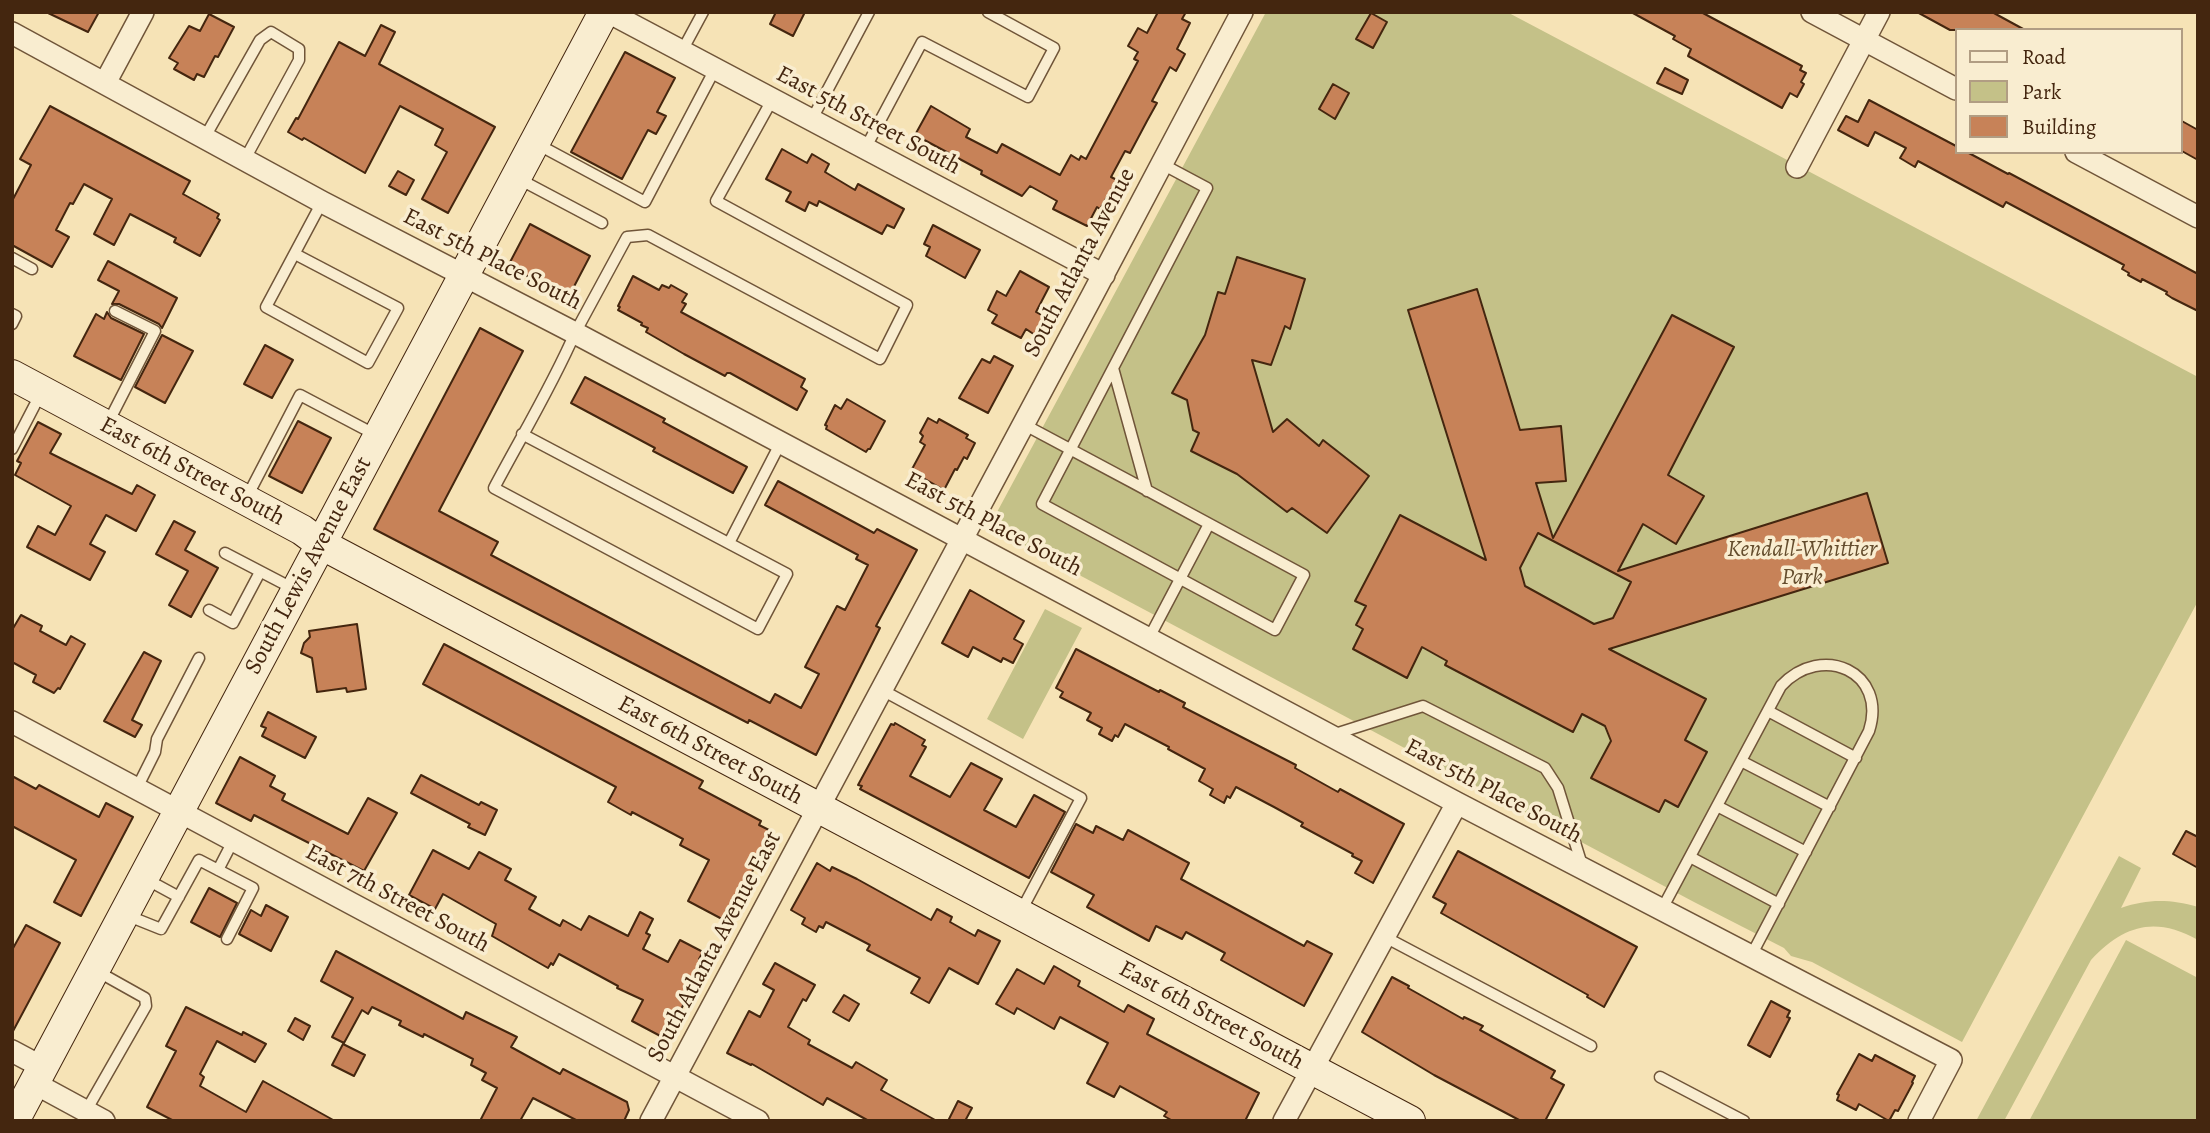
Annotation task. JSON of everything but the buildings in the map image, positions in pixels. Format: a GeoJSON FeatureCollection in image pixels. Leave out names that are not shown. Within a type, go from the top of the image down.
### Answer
{"type":"FeatureCollection","features":[{"type":"Feature","properties":{"kind":"street"},"geometry":{"type":"LineString","coordinates":[[105,83],[143,12]]}},
{"type":"Feature","properties":{"kind":"street","name":"East 5th Street South"},"geometry":{"type":"LineString","coordinates":[[606,12],[1104,275]]}},
{"type":"Feature","properties":{"kind":"street","name":"South Lewis Avenue East"},"geometry":{"type":"LineString","coordinates":[[14,1121],[606,12]]}},
{"type":"Feature","properties":{"kind":"street","name":"South Atlanta Avenue"},"geometry":{"type":"LineString","coordinates":[[963,538],[1242,12]]}},
{"type":"Feature","properties":{"kind":"street"},"geometry":{"type":"LineString","coordinates":[[1812,12],[1954,88]]}},
{"type":"Feature","properties":{"kind":"street"},"geometry":{"type":"LineString","coordinates":[[1797,167],[1879,12]]}},
{"type":"Feature","properties":{"kind":"street","name":"East 5th Place South"},"geometry":{"type":"LineString","coordinates":[[12,33],[322,202],[575,332],[1457,803],[1951,1060],[1919,1121]]}},
{"type":"Feature","properties":{"kind":"street"},"geometry":{"type":"LineString","coordinates":[[2080,154],[2198,217]]}},
{"type":"Feature","properties":{"kind":"street","name":"East 6th Street South"},"geometry":{"type":"LineString","coordinates":[[12,375],[302,530],[321,544],[1410,1121]]}},
{"type":"Feature","properties":{"kind":"street","name":"South Atlanta Avenue East"},"geometry":{"type":"LineString","coordinates":[[651,1121],[963,538]]}},
{"type":"Feature","properties":{"kind":"street","name":"East 7th Street South"},"geometry":{"type":"LineString","coordinates":[[12,722],[758,1121]]}},
{"type":"Feature","properties":{"kind":"street"},"geometry":{"type":"LineString","coordinates":[[1284,1121],[1457,803]]}},
{"type":"Feature","properties":{"kind":"street"},"geometry":{"type":"LineString","coordinates":[[12,1051],[38,1075],[95,1116]]}},
{"type":"Feature","properties":{"kind":"lane"},"geometry":{"type":"LineString","coordinates":[[682,51],[703,12]]}},
{"type":"Feature","properties":{"kind":"lane"},"geometry":{"type":"LineString","coordinates":[[811,121],[869,12]]}},
{"type":"Feature","properties":{"kind":"lane"},"geometry":{"type":"LineString","coordinates":[[865,149],[922,42],[1028,97],[1054,48],[988,12]]}},
{"type":"Feature","properties":{"kind":"lane"},"geometry":{"type":"LineString","coordinates":[[205,137],[260,40],[271,32],[299,49],[299,60],[245,159]]}},
{"type":"Feature","properties":{"kind":"lane"},"geometry":{"type":"LineString","coordinates":[[535,143],[645,202],[715,69]]}},
{"type":"Feature","properties":{"kind":"lane"},"geometry":{"type":"LineString","coordinates":[[522,434],[787,574],[758,629],[494,488],[522,434],[575,332],[627,237],[648,235],[880,359],[907,305],[716,201],[772,100]]}},
{"type":"Feature","properties":{"kind":"lane"},"geometry":{"type":"LineString","coordinates":[[1023,424],[1071,450],[1147,491],[1304,575],[1275,631],[1042,504],[1071,450],[1207,188],[1162,164]]}},
{"type":"Feature","properties":{"kind":"lane"},"geometry":{"type":"LineString","coordinates":[[516,178],[602,223]]}},
{"type":"Feature","properties":{"kind":"lane"},"geometry":{"type":"LineString","coordinates":[[295,254],[398,308],[369,363],[266,307],[322,202]]}},
{"type":"Feature","properties":{"kind":"lane"},"geometry":{"type":"LineString","coordinates":[[12,258],[32,270]]}},
{"type":"Feature","properties":{"kind":"lane"},"geometry":{"type":"LineString","coordinates":[[107,426],[155,331],[115,311]]}},
{"type":"Feature","properties":{"kind":"lane"},"geometry":{"type":"LineString","coordinates":[[12,314],[16,316],[12,324]]}},
{"type":"Feature","properties":{"kind":"lane"},"geometry":{"type":"LineString","coordinates":[[1113,368],[1147,491]]}},
{"type":"Feature","properties":{"kind":"lane"},"geometry":{"type":"LineString","coordinates":[[12,449],[42,391]]}},
{"type":"Feature","properties":{"kind":"lane"},"geometry":{"type":"LineString","coordinates":[[245,500],[300,395],[378,437]]}},
{"type":"Feature","properties":{"kind":"lane"},"geometry":{"type":"LineString","coordinates":[[729,544],[782,442]]}},
{"type":"Feature","properties":{"kind":"lane"},"geometry":{"type":"LineString","coordinates":[[1149,638],[1209,524]]}},
{"type":"Feature","properties":{"kind":"lane"},"geometry":{"type":"LineString","coordinates":[[225,553],[296,590]]}},
{"type":"Feature","properties":{"kind":"lane"},"geometry":{"type":"LineString","coordinates":[[209,610],[233,623],[260,572]]}},
{"type":"Feature","properties":{"kind":"lane"},"geometry":{"type":"LineString","coordinates":[[136,790],[155,752],[156,739],[199,658]]}},
{"type":"Feature","properties":{"kind":"lane"},"geometry":{"type":"LineString","coordinates":[[1662,909],[1782,686],[1798,671],[1822,665],[1846,669],[1860,679],[1870,693],[1873,708],[1869,732],[1751,956]]}},
{"type":"Feature","properties":{"kind":"lane"},"geometry":{"type":"LineString","coordinates":[[882,690],[1082,798],[1019,914]]}},
{"type":"Feature","properties":{"kind":"lane"},"geometry":{"type":"LineString","coordinates":[[1331,736],[1423,706],[1545,768],[1558,788],[1582,868]]}},
{"type":"Feature","properties":{"kind":"lane"},"geometry":{"type":"LineString","coordinates":[[1768,711],[1856,758]]}},
{"type":"Feature","properties":{"kind":"lane"},"geometry":{"type":"LineString","coordinates":[[1741,761],[1830,807]]}},
{"type":"Feature","properties":{"kind":"lane"},"geometry":{"type":"LineString","coordinates":[[1717,806],[1806,852]]}},
{"type":"Feature","properties":{"kind":"lane"},"geometry":{"type":"LineString","coordinates":[[218,870],[233,841]]}},
{"type":"Feature","properties":{"kind":"lane"},"geometry":{"type":"LineString","coordinates":[[1690,857],[1779,904]]}},
{"type":"Feature","properties":{"kind":"lane"},"geometry":{"type":"LineString","coordinates":[[124,914],[161,929],[199,860],[253,888],[227,939]]}},
{"type":"Feature","properties":{"kind":"lane"},"geometry":{"type":"LineString","coordinates":[[143,877],[179,897]]}},
{"type":"Feature","properties":{"kind":"lane"},"geometry":{"type":"LineString","coordinates":[[1383,936],[1591,1046]]}},
{"type":"Feature","properties":{"kind":"lane"},"geometry":{"type":"LineString","coordinates":[[94,970],[145,998],[146,1006],[95,1116]]}},
{"type":"Feature","properties":{"kind":"lane"},"geometry":{"type":"LineString","coordinates":[[1660,1077],[1744,1121]]}},
{"type":"Feature","properties":{"kind":"green space","name":"Kendall-Whittier Park"},"geometry":{"type":"Polygon","coordinates":[[[1266,12],[1507,12],[2198,377],[2198,601],[1962,1042],[1812,962],[1791,956],[1784,948],[989,527],[1266,12]]]}},
{"type":"Feature","properties":{"kind":"green space"},"geometry":{"type":"Polygon","coordinates":[[[1045,609],[1082,628],[1023,739],[987,719],[1045,609]]]}},
{"type":"Feature","properties":{"kind":"green space"},"geometry":{"type":"Polygon","coordinates":[[[2119,856],[2141,868],[2121,908],[2159,901],[2198,907],[2198,940],[2168,928],[2141,928],[2128,932],[2103,948],[2091,960],[2004,1121],[1976,1121],[2119,856]]]}},
{"type":"Feature","properties":{"kind":"green space"},"geometry":{"type":"Polygon","coordinates":[[[2126,940],[2198,978],[2198,1121],[2029,1121],[2126,940]]]}}]}
